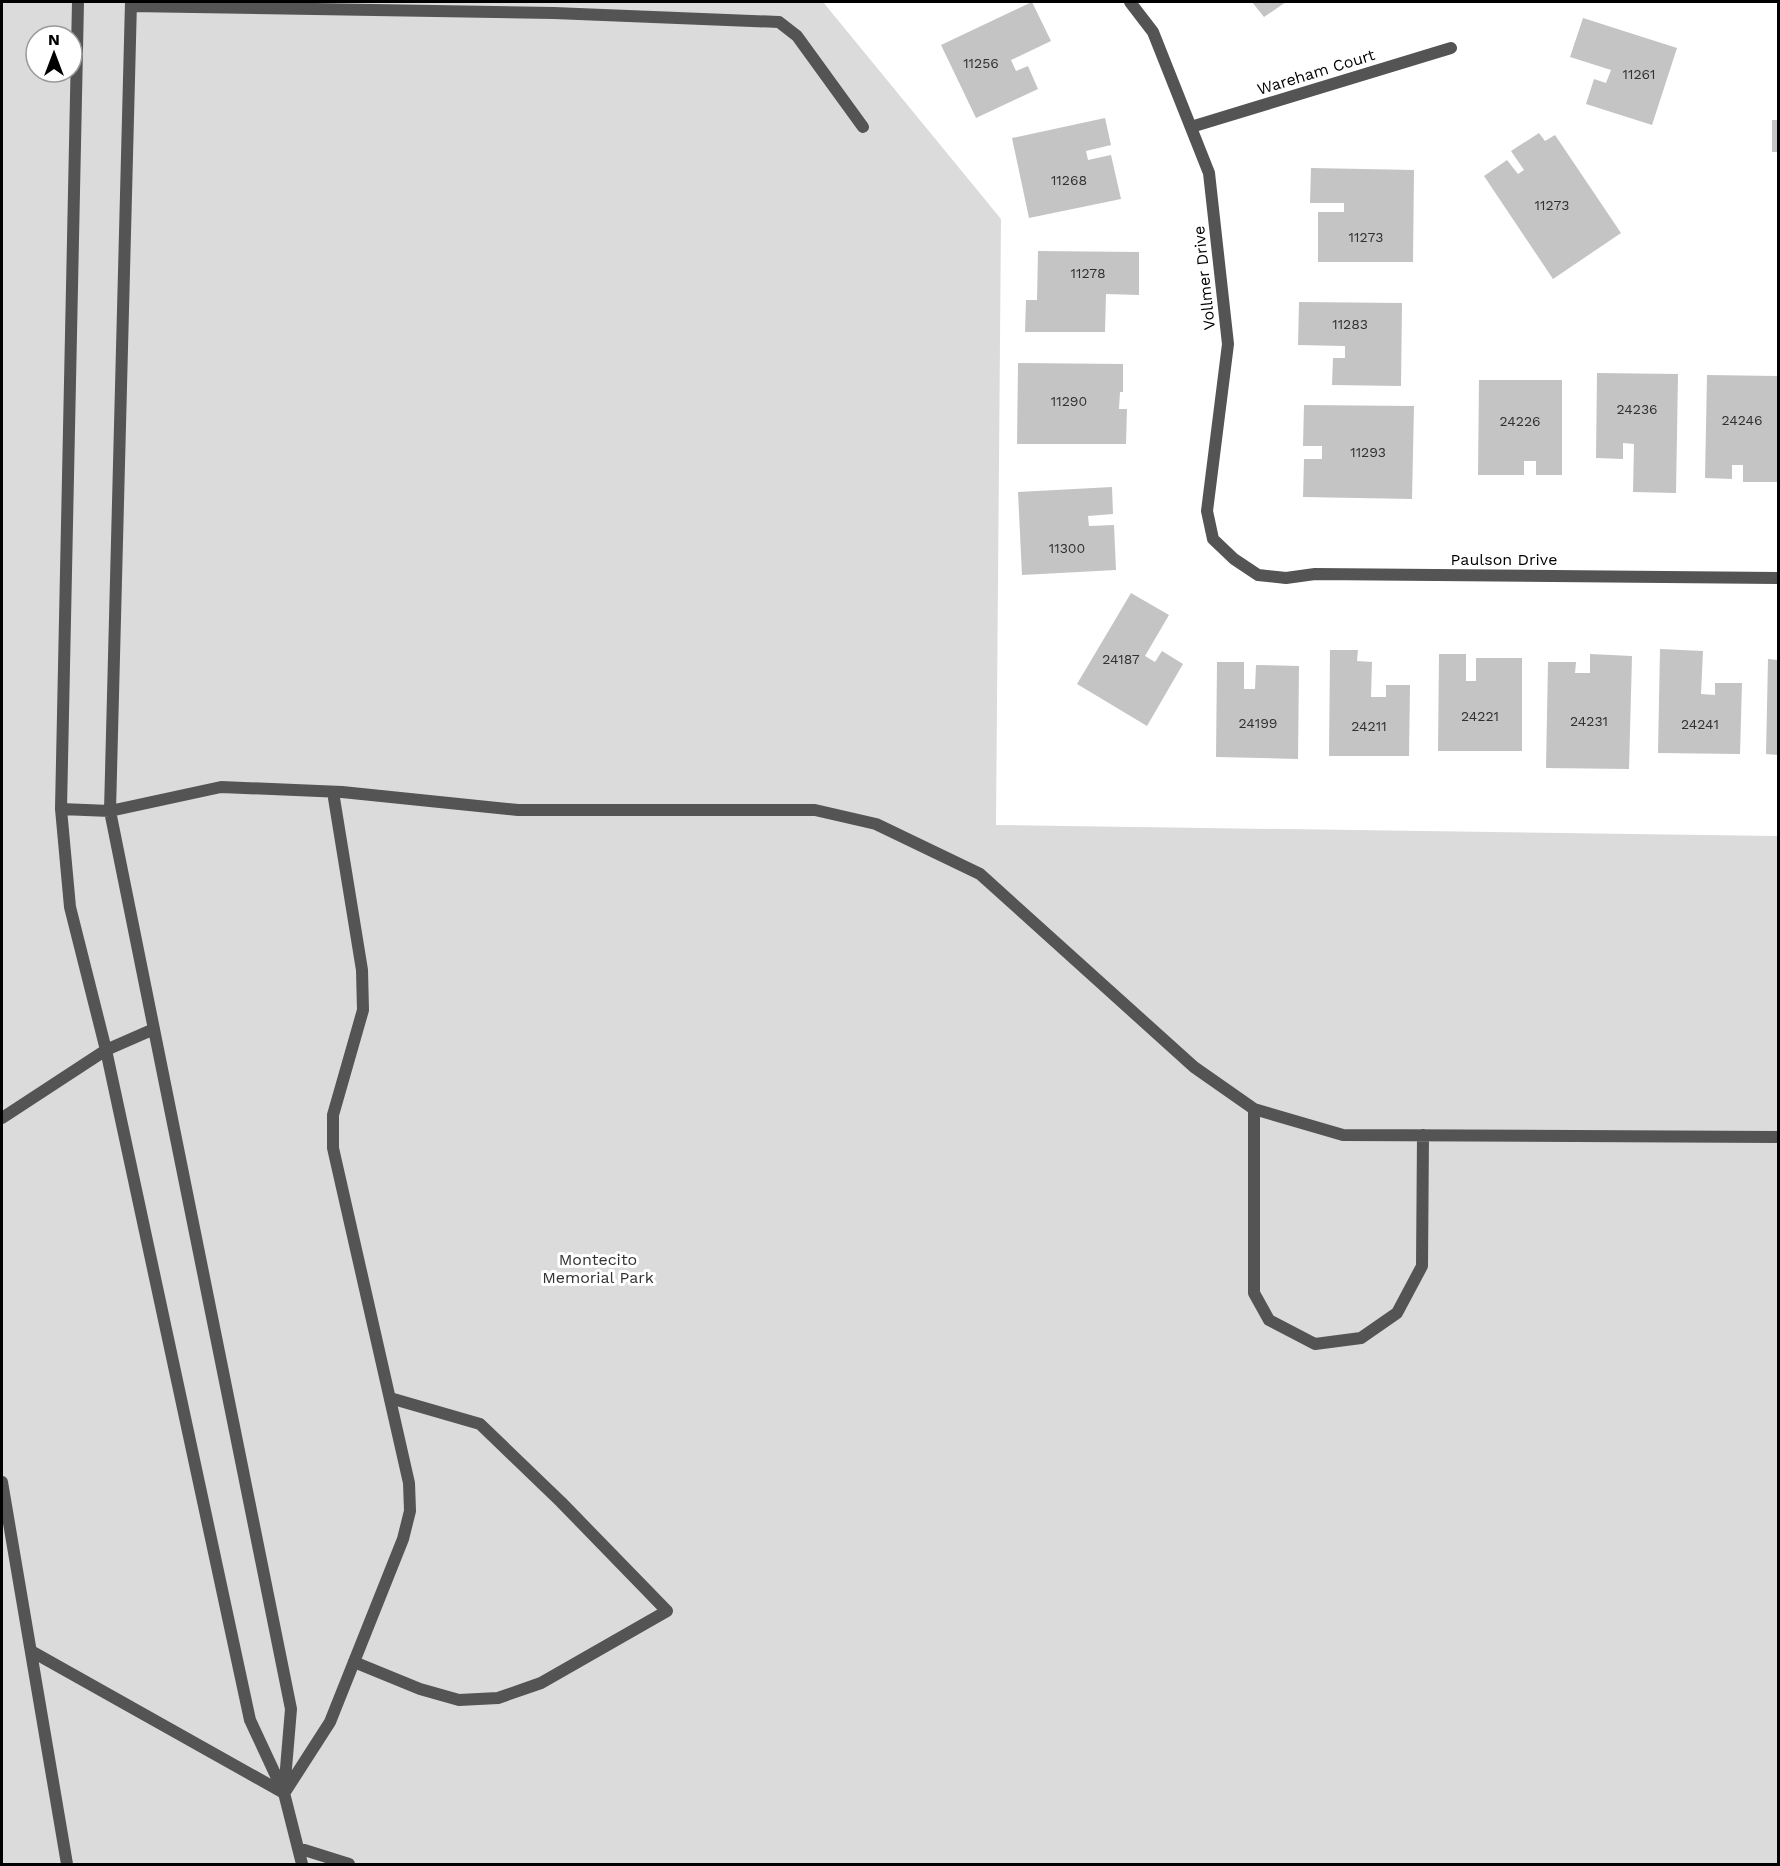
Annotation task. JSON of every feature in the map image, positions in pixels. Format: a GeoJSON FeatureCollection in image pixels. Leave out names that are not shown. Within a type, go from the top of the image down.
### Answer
{"type":"FeatureCollection","features":[{"type":"Feature","properties":{"kind":"street"},"geometry":{"type":"LineString","coordinates":[[78,2],[61,809],[70,907],[106,1050],[250,1720],[284,1793],[303,1864]]}},
{"type":"Feature","properties":{"kind":"street","name":"Vollmer Drive"},"geometry":{"type":"LineString","coordinates":[[1131,2],[1153,32],[1209,173],[1228,344],[1208,511],[1213,539],[1234,559]]}},
{"type":"Feature","properties":{"kind":"street"},"geometry":{"type":"LineString","coordinates":[[284,1793],[291,1709],[110,812],[131,4],[553,7],[779,22],[797,36],[863,127]]}},
{"type":"Feature","properties":{"kind":"street","name":"Wareham Court"},"geometry":{"type":"LineString","coordinates":[[1191,127],[1451,48]]}},
{"type":"Feature","properties":{"kind":"street","name":"Paulson Drive"},"geometry":{"type":"LineString","coordinates":[[1234,559],[1258,575],[1286,578],[1315,574],[1779,578]]}},
{"type":"Feature","properties":{"kind":"street"},"geometry":{"type":"LineString","coordinates":[[61,809],[110,812],[221,787],[333,792],[518,810],[815,810],[876,824],[980,874],[1194,1067],[1254,1109],[1343,1135],[1779,1137]]}},
{"type":"Feature","properties":{"kind":"street"},"geometry":{"type":"LineString","coordinates":[[284,1793],[330,1722],[403,1539],[410,1511],[409,1484],[333,1148],[333,1115],[363,1010],[362,970],[333,792]]}},
{"type":"Feature","properties":{"kind":"street"},"geometry":{"type":"LineString","coordinates":[[2,1118],[106,1050],[154,1029]]}},
{"type":"Feature","properties":{"kind":"street"},"geometry":{"type":"LineString","coordinates":[[1254,1109],[1254,1293],[1269,1320],[1315,1344],[1361,1338],[1397,1314],[1422,1266],[1423,1135]]}},
{"type":"Feature","properties":{"kind":"street"},"geometry":{"type":"LineString","coordinates":[[354,1662],[420,1689],[459,1700],[498,1698],[541,1683],[667,1611],[561,1502],[480,1424],[390,1398]]}},
{"type":"Feature","properties":{"kind":"street"},"geometry":{"type":"LineString","coordinates":[[2,1482],[67,1864]]}},
{"type":"Feature","properties":{"kind":"street"},"geometry":{"type":"LineString","coordinates":[[30,1651],[284,1793]]}},
{"type":"Feature","properties":{"kind":"street"},"geometry":{"type":"LineString","coordinates":[[298,1848],[350,1864]]}},
{"type":"Feature","properties":{"kind":"green space","name":"Montecito Memorial Park"},"geometry":{"type":"Polygon","coordinates":[[[2,2],[823,2],[1001,219],[996,825],[1778,836],[1778,1864],[2,1864],[2,2]]]}},
{"type":"Feature","properties":{"kind":"building"},"geometry":{"type":"Polygon","coordinates":[[[1032,2],[1051,41],[1011,60],[1016,71],[1028,66],[1038,89],[976,118],[941,45],[1032,2]]]}},
{"type":"Feature","properties":{"kind":"building"},"geometry":{"type":"Polygon","coordinates":[[[1252,2],[1286,2],[1264,17],[1252,2]]]}},
{"type":"Feature","properties":{"kind":"building"},"geometry":{"type":"Polygon","coordinates":[[[1583,18],[1677,48],[1652,125],[1586,104],[1594,79],[1606,83],[1611,70],[1570,57],[1583,18]]]}},
{"type":"Feature","properties":{"kind":"building"},"geometry":{"type":"Polygon","coordinates":[[[1105,118],[1111,145],[1086,151],[1088,160],[1111,155],[1121,199],[1029,218],[1012,138],[1105,118]]]}},
{"type":"Feature","properties":{"kind":"building"},"geometry":{"type":"Polygon","coordinates":[[[1772,120],[1778,120],[1778,152],[1772,152],[1772,120]]]}},
{"type":"Feature","properties":{"kind":"building"},"geometry":{"type":"Polygon","coordinates":[[[1539,133],[1545,141],[1555,135],[1621,233],[1553,279],[1484,176],[1507,160],[1518,174],[1524,170],[1511,151],[1539,133]]]}},
{"type":"Feature","properties":{"kind":"building"},"geometry":{"type":"Polygon","coordinates":[[[1311,168],[1414,170],[1413,262],[1318,262],[1318,212],[1344,212],[1344,203],[1310,203],[1311,168]]]}},
{"type":"Feature","properties":{"kind":"building"},"geometry":{"type":"Polygon","coordinates":[[[1038,251],[1139,252],[1139,295],[1106,294],[1105,332],[1025,332],[1026,300],[1037,300],[1038,251]]]}},
{"type":"Feature","properties":{"kind":"building"},"geometry":{"type":"Polygon","coordinates":[[[1299,302],[1402,303],[1401,386],[1332,385],[1333,358],[1345,358],[1345,346],[1298,345],[1299,302]]]}},
{"type":"Feature","properties":{"kind":"building"},"geometry":{"type":"Polygon","coordinates":[[[1018,363],[1123,364],[1123,392],[1120,392],[1119,409],[1127,409],[1126,444],[1017,444],[1018,363]]]}},
{"type":"Feature","properties":{"kind":"building"},"geometry":{"type":"Polygon","coordinates":[[[1597,373],[1678,374],[1676,493],[1633,492],[1634,444],[1623,443],[1623,459],[1596,458],[1597,373]]]}},
{"type":"Feature","properties":{"kind":"building"},"geometry":{"type":"Polygon","coordinates":[[[1707,375],[1778,376],[1778,482],[1743,482],[1743,465],[1732,465],[1732,479],[1705,478],[1707,375]]]}},
{"type":"Feature","properties":{"kind":"building"},"geometry":{"type":"Polygon","coordinates":[[[1479,380],[1562,380],[1562,475],[1536,475],[1536,461],[1524,461],[1524,475],[1478,475],[1479,380]]]}},
{"type":"Feature","properties":{"kind":"building"},"geometry":{"type":"Polygon","coordinates":[[[1304,405],[1414,406],[1412,499],[1303,497],[1304,459],[1322,459],[1322,446],[1303,446],[1304,405]]]}},
{"type":"Feature","properties":{"kind":"building"},"geometry":{"type":"Polygon","coordinates":[[[1112,487],[1113,514],[1088,516],[1089,526],[1114,525],[1116,570],[1022,575],[1018,492],[1112,487]]]}},
{"type":"Feature","properties":{"kind":"building"},"geometry":{"type":"Polygon","coordinates":[[[1131,593],[1169,615],[1145,656],[1155,662],[1162,651],[1183,664],[1147,726],[1077,684],[1131,593]]]}},
{"type":"Feature","properties":{"kind":"building"},"geometry":{"type":"Polygon","coordinates":[[[1660,649],[1703,651],[1701,694],[1715,695],[1715,683],[1742,683],[1740,754],[1658,753],[1660,649]]]}},
{"type":"Feature","properties":{"kind":"building"},"geometry":{"type":"Polygon","coordinates":[[[1330,650],[1358,650],[1357,661],[1372,662],[1371,697],[1386,697],[1386,685],[1410,685],[1409,756],[1329,756],[1330,650]]]}},
{"type":"Feature","properties":{"kind":"building"},"geometry":{"type":"Polygon","coordinates":[[[1439,654],[1466,654],[1466,681],[1476,681],[1476,658],[1522,658],[1522,751],[1438,751],[1439,654]]]}},
{"type":"Feature","properties":{"kind":"building"},"geometry":{"type":"Polygon","coordinates":[[[1590,654],[1632,656],[1629,769],[1546,768],[1548,662],[1576,662],[1575,673],[1590,673],[1590,654]]]}},
{"type":"Feature","properties":{"kind":"building"},"geometry":{"type":"Polygon","coordinates":[[[1768,659],[1778,660],[1778,755],[1766,754],[1768,659]]]}},
{"type":"Feature","properties":{"kind":"building"},"geometry":{"type":"Polygon","coordinates":[[[1217,662],[1244,662],[1244,689],[1255,689],[1256,665],[1299,666],[1298,759],[1216,757],[1217,662]]]}}]}
